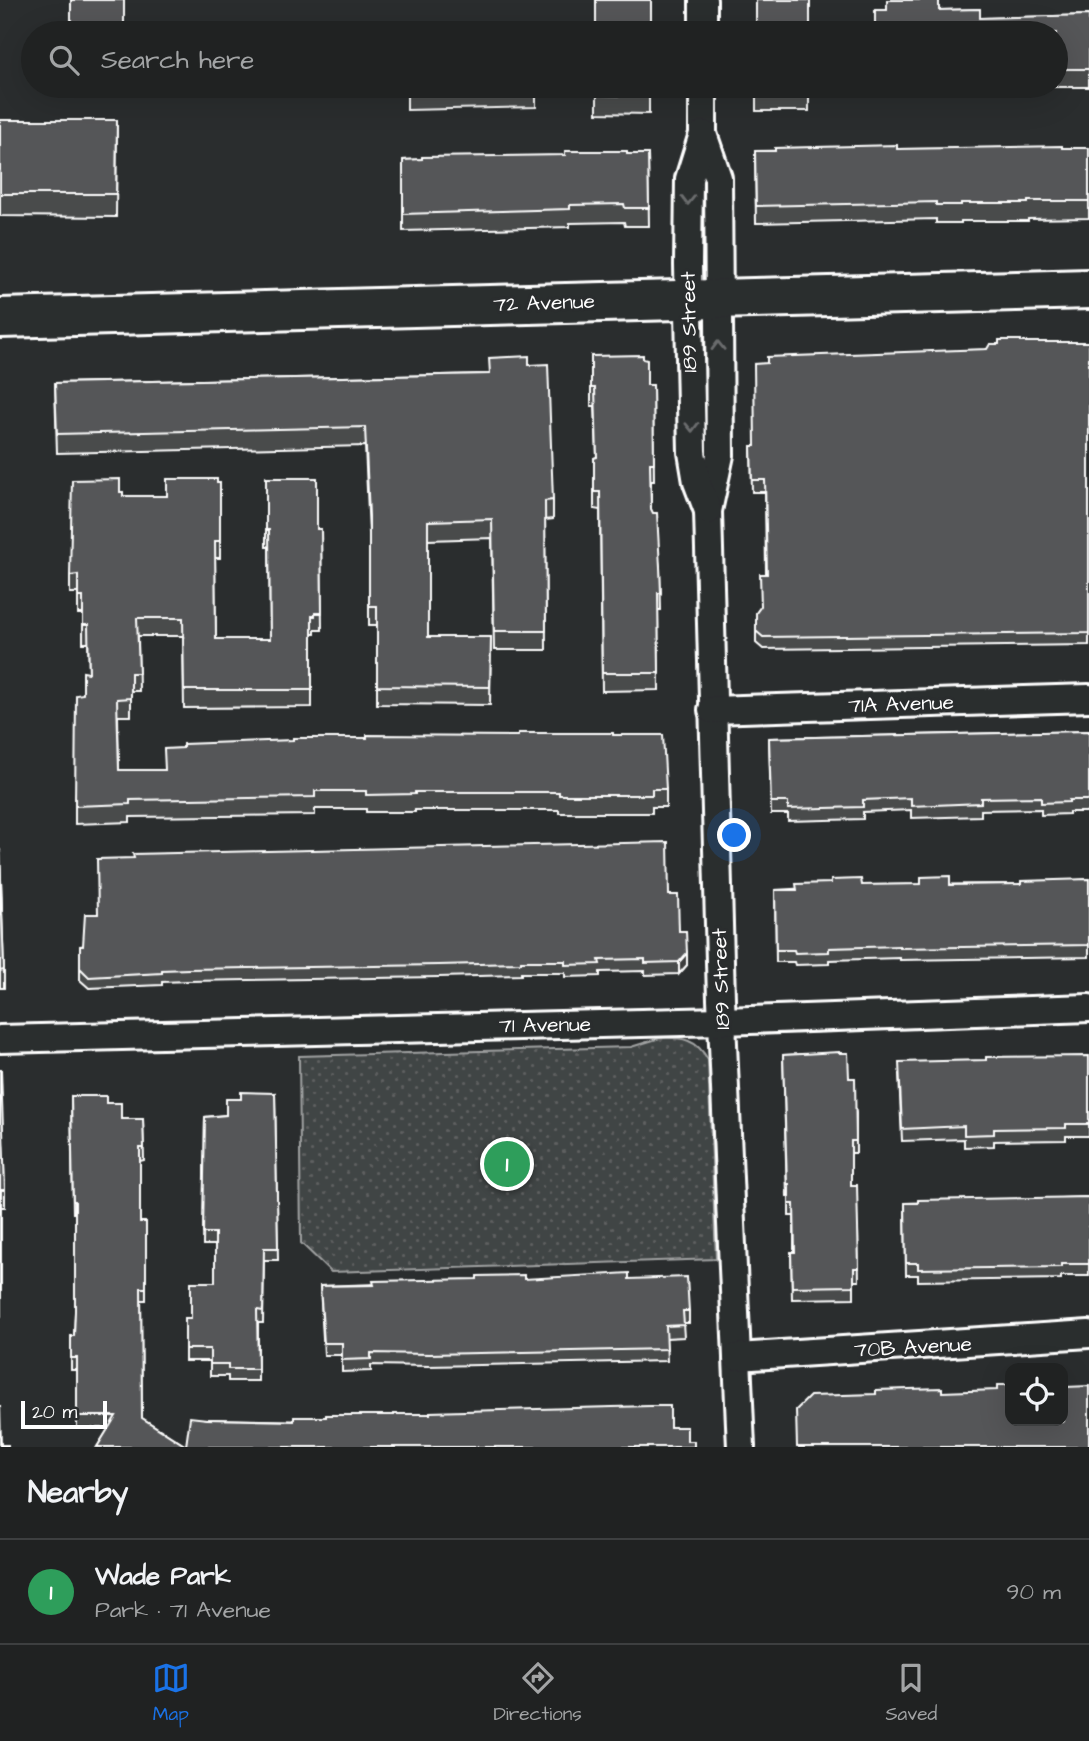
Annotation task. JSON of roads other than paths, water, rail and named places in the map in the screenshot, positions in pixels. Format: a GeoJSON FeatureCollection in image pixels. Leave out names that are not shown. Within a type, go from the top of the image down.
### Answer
{"type":"FeatureCollection","features":[{"type":"Feature","properties":{"kind":"main road","name":"72 Avenue"},"geometry":{"type":"LineString","coordinates":[[0,318],[1089,289]]}},
{"type":"Feature","properties":{"kind":"street"},"geometry":{"type":"LineString","coordinates":[[703,0],[703,21]]}},
{"type":"Feature","properties":{"kind":"street","name":"189 Street"},"geometry":{"type":"LineString","coordinates":[[703,98],[703,134],[688,178],[703,299],[692,452],[696,482],[708,511],[722,1021],[741,1447]]}},
{"type":"Feature","properties":{"kind":"street","name":"71A Avenue"},"geometry":{"type":"LineString","coordinates":[[712,710],[1089,698]]}},
{"type":"Feature","properties":{"kind":"street","name":"71 Avenue"},"geometry":{"type":"LineString","coordinates":[[0,1039],[722,1021],[1089,1008]]}},
{"type":"Feature","properties":{"kind":"street","name":"70B Avenue"},"geometry":{"type":"LineString","coordinates":[[737,1357],[1089,1334]]}},
{"type":"Feature","properties":{"kind":"place","name":"Wade Park"},"geometry":{"type":"Point","coordinates":[507,1164]}}]}
